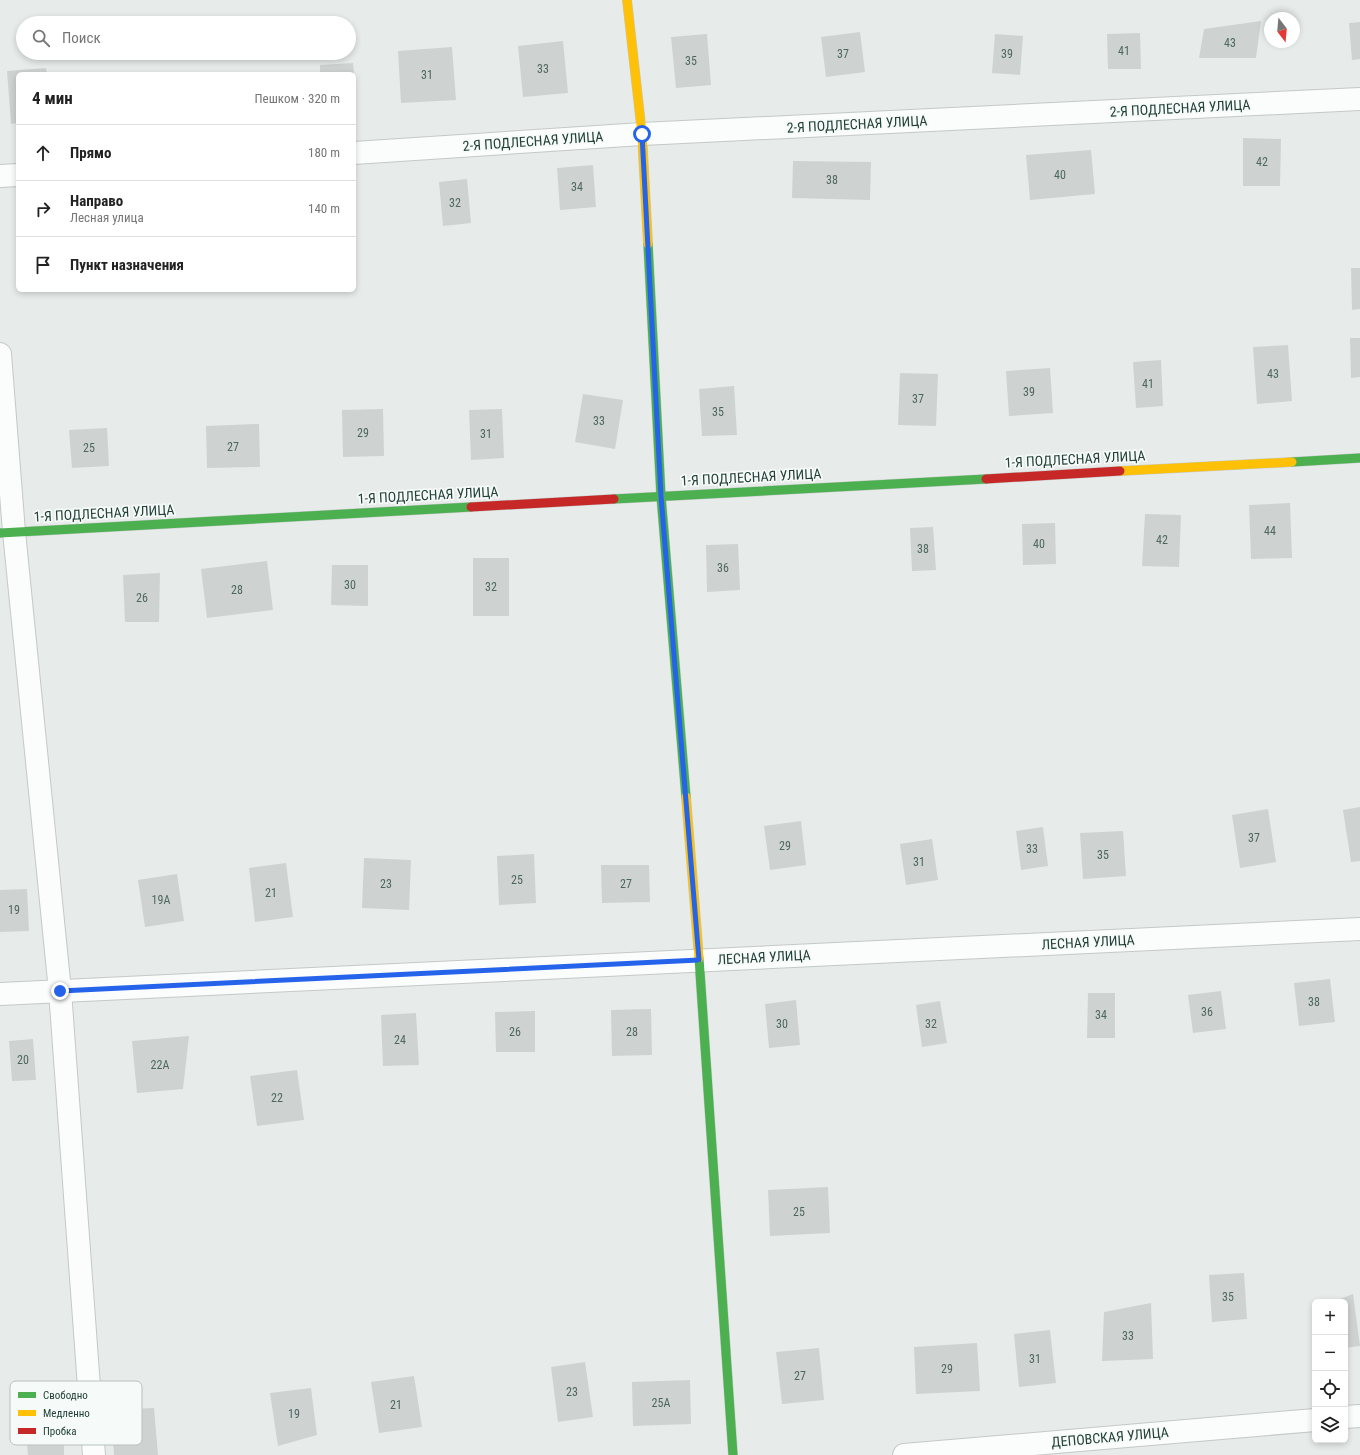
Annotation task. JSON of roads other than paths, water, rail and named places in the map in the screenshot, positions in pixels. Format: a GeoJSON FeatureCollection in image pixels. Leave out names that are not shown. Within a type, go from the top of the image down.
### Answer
{"type":"FeatureCollection","features":[{"type":"Feature","properties":{"kind":"street"},"geometry":{"type":"LineString","coordinates":[[626,0],[642,134],[661,496],[699,960],[733,1455]]}},
{"type":"Feature","properties":{"kind":"street","name":"2-Я ПОДЛЕСНАЯ УЛИЦА"},"geometry":{"type":"LineString","coordinates":[[356,153],[642,134],[1360,99]]}},
{"type":"Feature","properties":{"kind":"street"},"geometry":{"type":"LineString","coordinates":[[0,176],[16,174]]}},
{"type":"Feature","properties":{"kind":"street"},"geometry":{"type":"LineString","coordinates":[[0,354],[7,532],[60,991],[89,1381]]}},
{"type":"Feature","properties":{"kind":"street","name":"1-Я ПОДЛЕСНАЯ УЛИЦА"},"geometry":{"type":"LineString","coordinates":[[7,532],[1360,458]]}},
{"type":"Feature","properties":{"kind":"street","name":"ЛЕСНАЯ УЛИЦА"},"geometry":{"type":"LineString","coordinates":[[0,994],[1360,928]]}},
{"type":"Feature","properties":{"kind":"street"},"geometry":{"type":"LineString","coordinates":[[1348,1417],[1360,1416]]}},
{"type":"Feature","properties":{"kind":"street","name":"ДЕПОВСКАЯ УЛИЦА"},"geometry":{"type":"LineString","coordinates":[[904,1455],[1312,1420]]}},
{"type":"Feature","properties":{"kind":"street"},"geometry":{"type":"LineString","coordinates":[[93,1445],[94,1455]]}}]}
